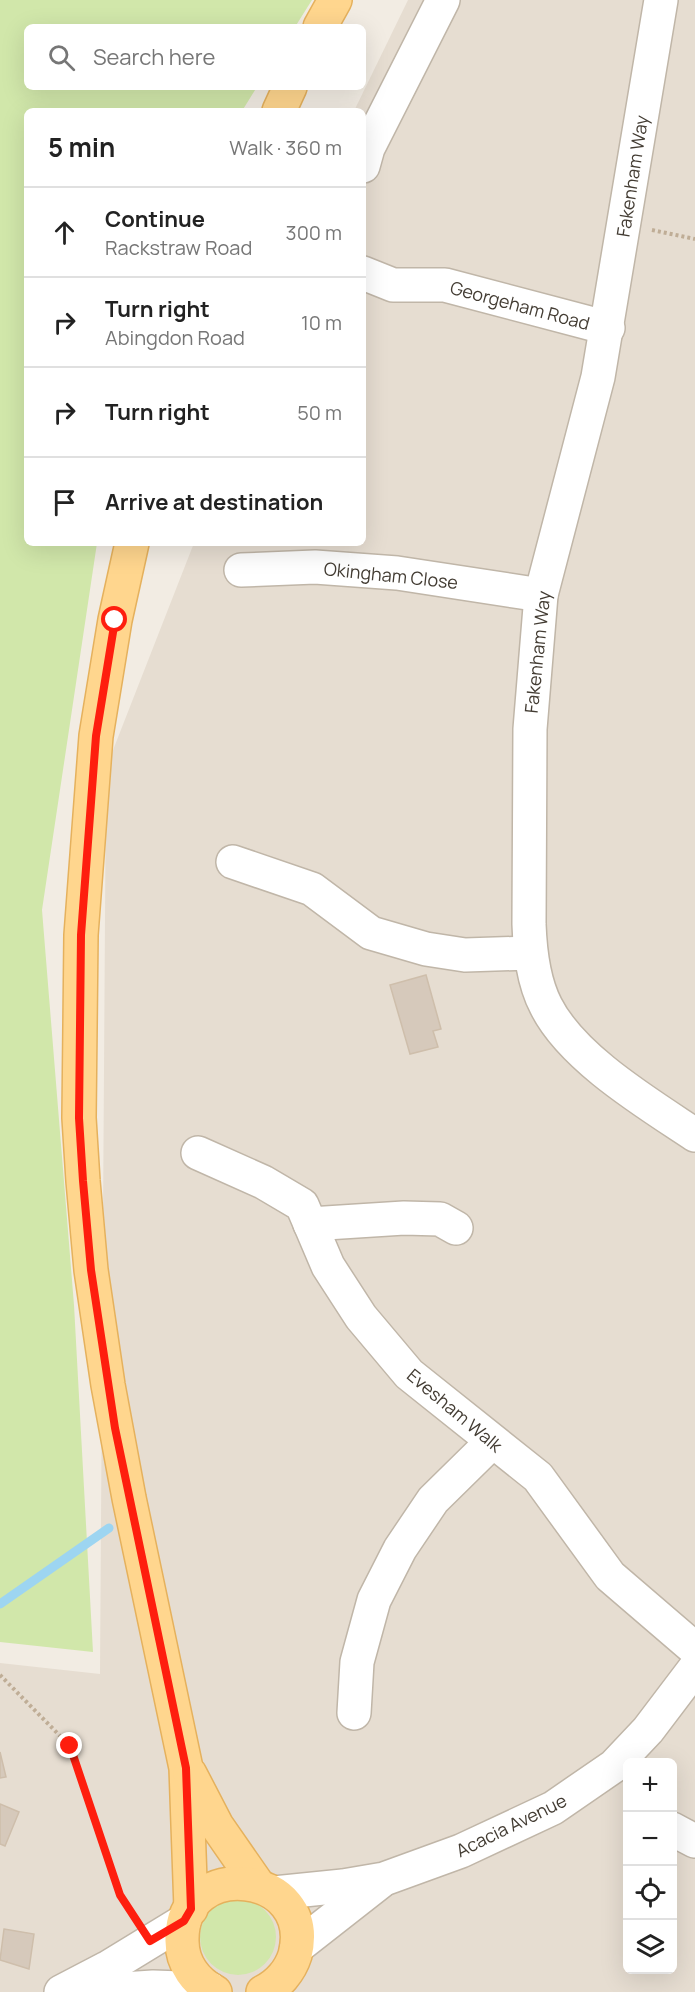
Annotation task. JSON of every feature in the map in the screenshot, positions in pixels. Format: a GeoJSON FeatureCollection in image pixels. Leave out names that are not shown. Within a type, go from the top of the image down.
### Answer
{"type":"FeatureCollection","features":[{"type":"Feature","properties":{"kind":"main road"},"geometry":{"type":"LineString","coordinates":[[322,24],[335,0]]}},
{"type":"Feature","properties":{"kind":"main road"},"geometry":{"type":"LineString","coordinates":[[280,108],[289,90]]}},
{"type":"Feature","properties":{"kind":"main road"},"geometry":{"type":"LineString","coordinates":[[131,546],[115,620],[95,748],[81,935],[80,1128],[91,1270],[108,1385],[126,1486],[186,1768],[188,1915],[182,1941],[185,1960],[195,1977],[213,1991]]}},
{"type":"Feature","properties":{"kind":"main road"},"geometry":{"type":"LineString","coordinates":[[186,1768],[217,1826],[266,1889],[282,1900],[296,1927],[293,1969],[263,1992]]}},
{"type":"Feature","properties":{"kind":"main road"},"geometry":{"type":"LineString","coordinates":[[188,1915],[206,1893],[215,1887],[236,1882],[266,1889]]}},
{"type":"Feature","properties":{"kind":"street"},"geometry":{"type":"LineString","coordinates":[[366,155],[443,0]]}},
{"type":"Feature","properties":{"kind":"street","name":"Fakenham Way"},"geometry":{"type":"LineString","coordinates":[[661,0],[608,328],[598,377],[541,595],[530,729],[530,953],[546,1006],[572,1043],[634,1095],[695,1135]]}},
{"type":"Feature","properties":{"kind":"street","name":"Georgeham Road"},"geometry":{"type":"LineString","coordinates":[[366,274],[393,285],[445,285],[608,328]]}},
{"type":"Feature","properties":{"kind":"street","name":"Okingham Close"},"geometry":{"type":"LineString","coordinates":[[241,570],[339,568],[397,573],[541,595]]}},
{"type":"Feature","properties":{"kind":"street"},"geometry":{"type":"LineString","coordinates":[[233,862],[312,889],[370,933],[426,949],[465,955],[530,953]]}},
{"type":"Feature","properties":{"kind":"street","name":"Evesham Walk"},"geometry":{"type":"LineString","coordinates":[[198,1153],[263,1182],[302,1205],[328,1266],[361,1317],[409,1374],[538,1478],[610,1576],[695,1649]]}},
{"type":"Feature","properties":{"kind":"street"},"geometry":{"type":"LineString","coordinates":[[310,1224],[404,1218],[440,1219],[456,1227]]}},
{"type":"Feature","properties":{"kind":"street"},"geometry":{"type":"LineString","coordinates":[[354,1713],[357,1662],[374,1600],[394,1559],[434,1500],[492,1442]]}},
{"type":"Feature","properties":{"kind":"street","name":"Acacia Avenue"},"geometry":{"type":"LineString","coordinates":[[266,1889],[384,1879],[461,1851],[621,1773],[648,1730],[695,1668]]}},
{"type":"Feature","properties":{"kind":"street"},"geometry":{"type":"LineString","coordinates":[[677,1832],[695,1841]]}},
{"type":"Feature","properties":{"kind":"street","name":"Acacia Avenue"},"geometry":{"type":"LineString","coordinates":[[293,1969],[384,1879]]}},
{"type":"Feature","properties":{"kind":"street"},"geometry":{"type":"LineString","coordinates":[[61,1992],[107,1968],[188,1915]]}},
{"type":"Feature","properties":{"kind":"street"},"geometry":{"type":"LineString","coordinates":[[78,1992],[153,1987],[213,1991]]}},
{"type":"Feature","properties":{"kind":"path"},"geometry":{"type":"LineString","coordinates":[[624,224],[695,239]]}},
{"type":"Feature","properties":{"kind":"path"},"geometry":{"type":"LineString","coordinates":[[0,1675],[70,1746],[120,1895],[150,1941]]}},
{"type":"Feature","properties":{"kind":"shaded area"},"geometry":{"type":"Polygon","coordinates":[[[408,0],[695,0],[695,1992],[0,1992],[0,1663],[100,1674],[106,768],[193,546],[366,546],[366,108],[355,108],[408,0]]]}},
{"type":"Feature","properties":{"kind":"green space"},"geometry":{"type":"Polygon","coordinates":[[[0,0],[312,0],[297,24],[24,24],[24,90],[255,90],[244,108],[24,108],[24,546],[97,546],[42,910],[74,1305],[93,1652],[0,1642],[0,0]]]}},
{"type":"Feature","properties":{"kind":"green space"},"geometry":{"type":"Polygon","coordinates":[[[231,1899],[245,1899],[259,1905],[270,1916],[274,1922],[276,1937],[274,1952],[265,1964],[253,1973],[231,1975],[217,1969],[206,1958],[200,1944],[200,1930],[206,1916],[217,1905],[231,1899]]]}},
{"type":"Feature","properties":{"kind":"building"},"geometry":{"type":"Polygon","coordinates":[[[426,975],[441,1029],[433,1031],[438,1047],[410,1054],[390,985],[426,975]]]}},
{"type":"Feature","properties":{"kind":"building"},"geometry":{"type":"Polygon","coordinates":[[[0,1752],[6,1777],[0,1778],[0,1752]]]}},
{"type":"Feature","properties":{"kind":"building"},"geometry":{"type":"Polygon","coordinates":[[[0,1804],[19,1812],[5,1846],[0,1844],[0,1804]]]}},
{"type":"Feature","properties":{"kind":"building"},"geometry":{"type":"Polygon","coordinates":[[[4,1929],[34,1934],[29,1969],[0,1960],[4,1929]]]}},
{"type":"Feature","properties":{"kind":"waterway"},"geometry":{"type":"LineString","coordinates":[[0,1604],[109,1528]]}},
{"type":"Feature","properties":{"kind":"route"},"geometry":{"type":"LineString","coordinates":[[70,1746],[120,1895],[150,1941],[184,1921],[191,1909],[188,1878],[186,1768],[115,1428],[91,1270],[79,1118],[81,935],[90,804],[96,736],[115,620]]}}]}
